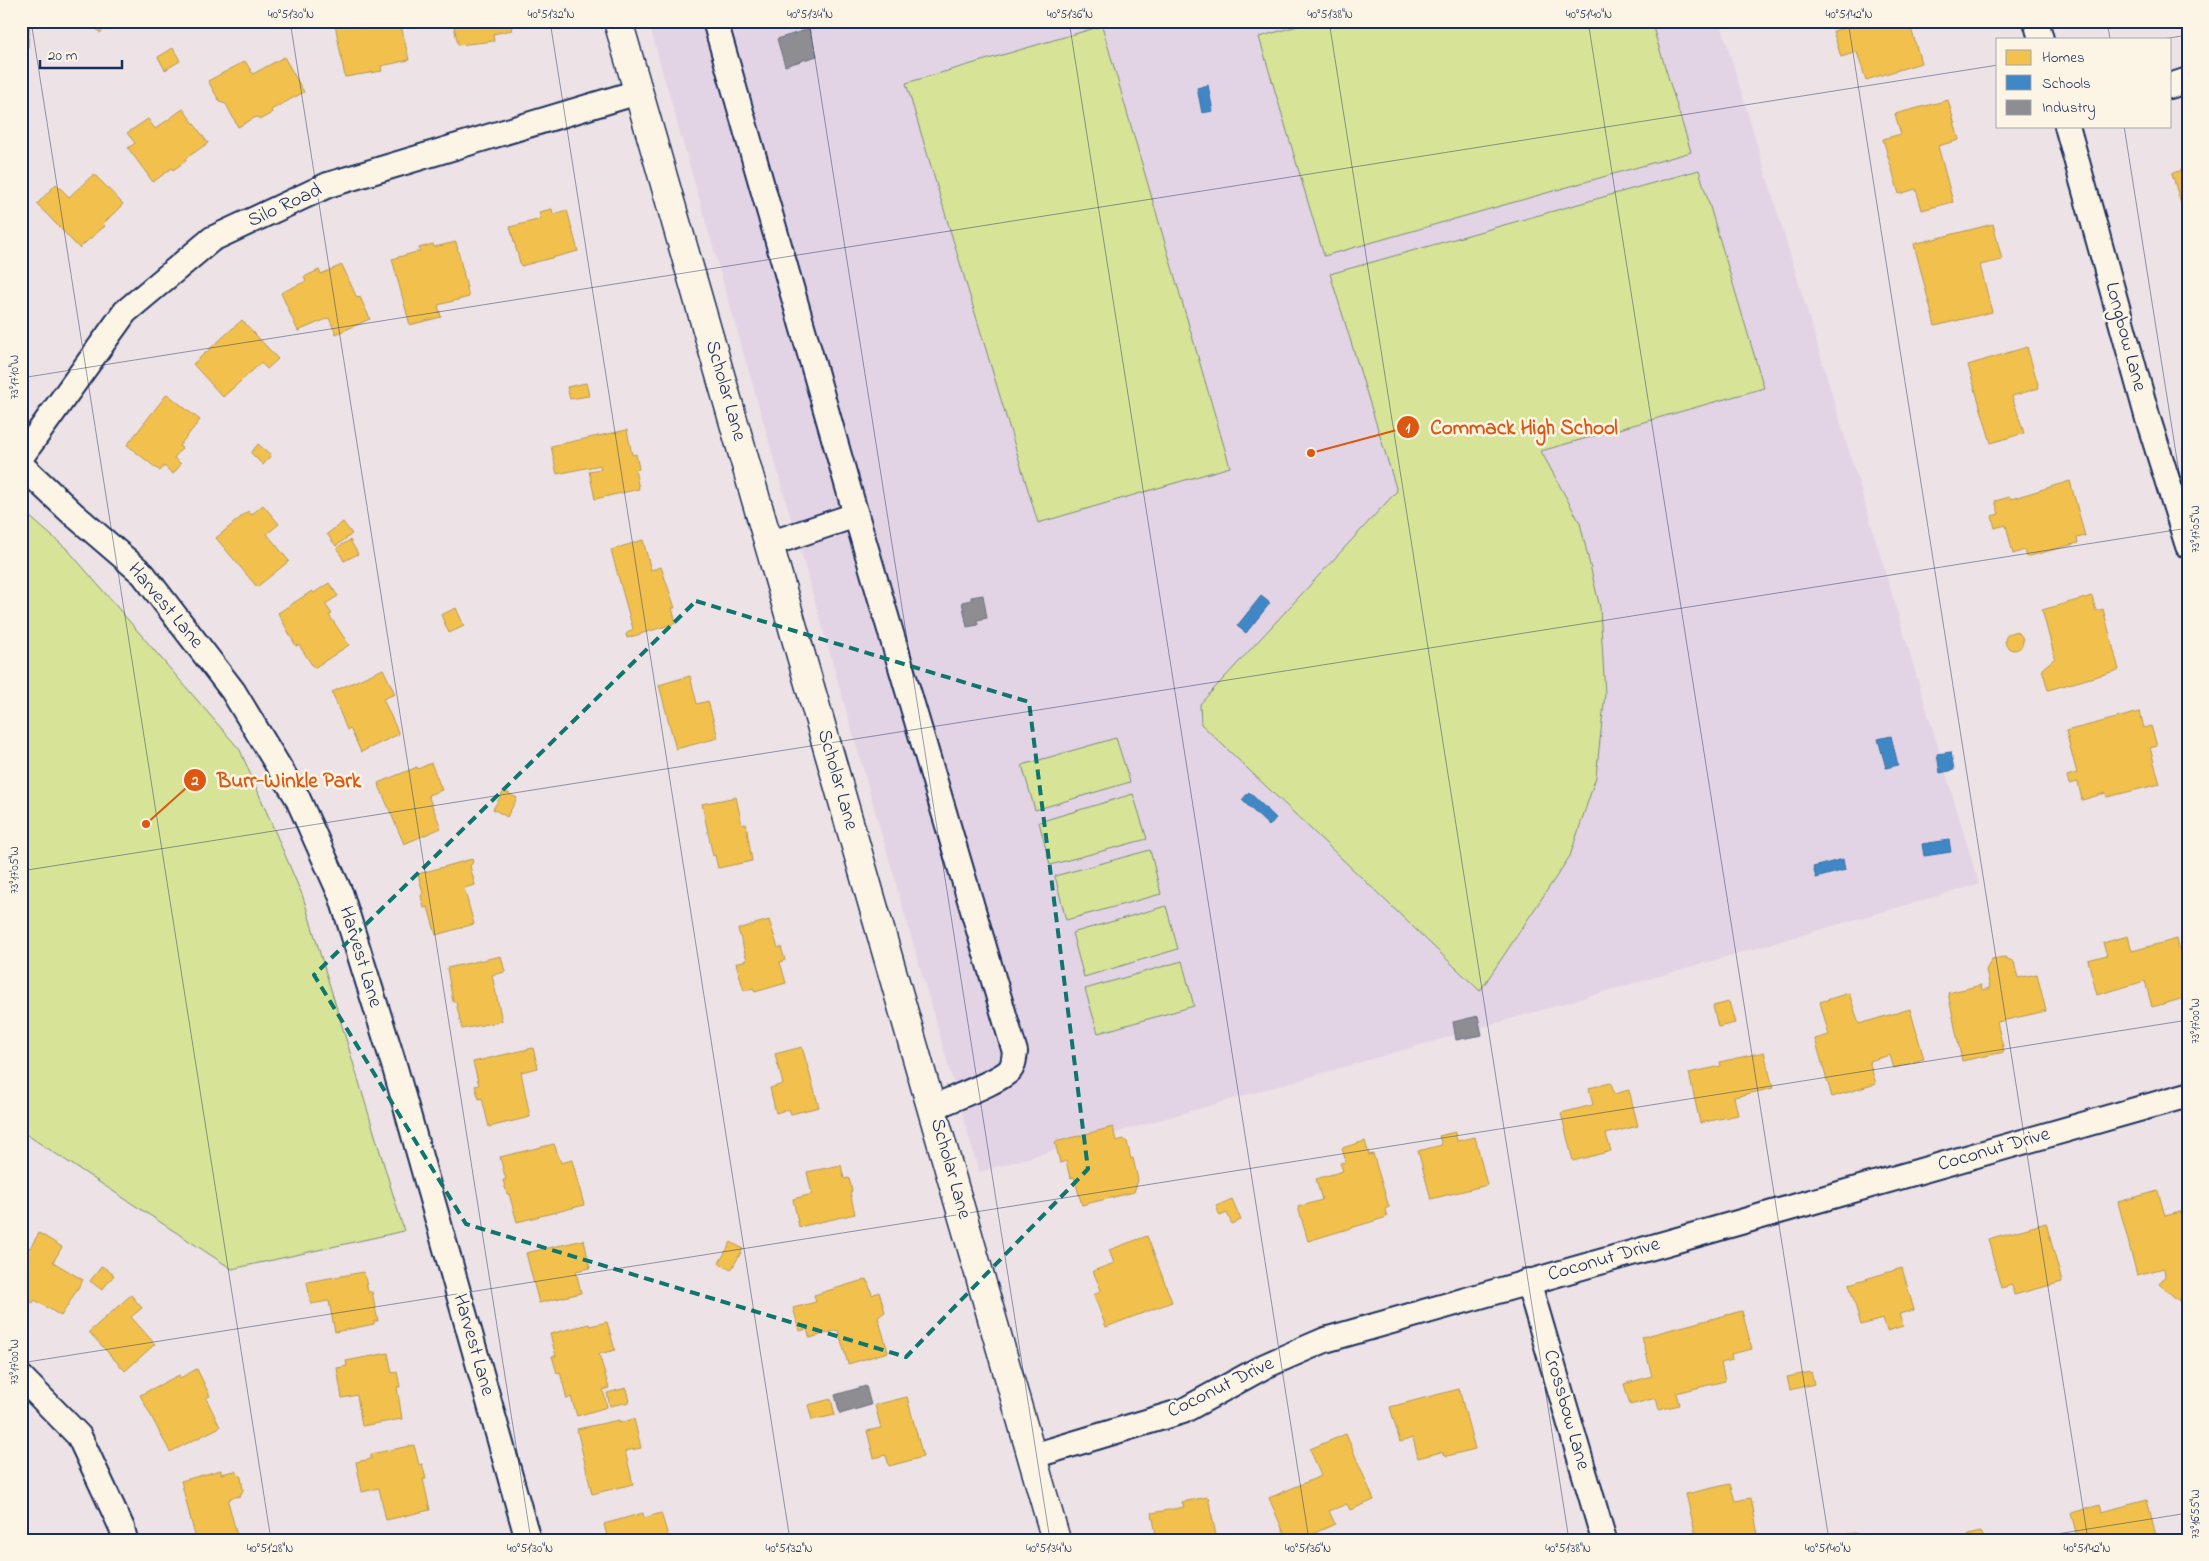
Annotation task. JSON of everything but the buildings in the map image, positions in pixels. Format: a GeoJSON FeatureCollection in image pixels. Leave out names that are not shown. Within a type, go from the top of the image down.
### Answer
{"type":"FeatureCollection","features":[{"type":"Feature","properties":{"kind":"street","name":"Scholar Lane"},"geometry":{"type":"LineString","coordinates":[[618,21],[1056,1540]]}},
{"type":"Feature","properties":{"kind":"street"},"geometry":{"type":"LineString","coordinates":[[715,21],[856,515],[1015,1052],[1014,1063],[1010,1070],[991,1082],[932,1108]]}},
{"type":"Feature","properties":{"kind":"street"},"geometry":{"type":"LineString","coordinates":[[2036,21],[2041,38]]}},
{"type":"Feature","properties":{"kind":"street"},"geometry":{"type":"LineString","coordinates":[[2172,85],[2188,80]]}},
{"type":"Feature","properties":{"kind":"street","name":"Silo Road"},"geometry":{"type":"LineString","coordinates":[[21,457],[125,312],[212,239],[328,185],[638,92]]}},
{"type":"Feature","properties":{"kind":"street","name":"Longbow Lane"},"geometry":{"type":"LineString","coordinates":[[2068,128],[2148,419],[2188,546]]}},
{"type":"Feature","properties":{"kind":"street","name":"Harvest Lane"},"geometry":{"type":"LineString","coordinates":[[21,465],[72,513],[143,574],[234,691],[297,797],[341,895],[398,1077],[528,1540]]}},
{"type":"Feature","properties":{"kind":"street"},"geometry":{"type":"LineString","coordinates":[[769,544],[856,515]]}},
{"type":"Feature","properties":{"kind":"street","name":"Coconut Drive"},"geometry":{"type":"LineString","coordinates":[[1033,1456],[1184,1411],[1266,1366],[1326,1340],[1528,1281],[2188,1095]]}},
{"type":"Feature","properties":{"kind":"street","name":"Crossbow Lane"},"geometry":{"type":"LineString","coordinates":[[1528,1281],[1604,1540]]}},
{"type":"Feature","properties":{"kind":"street"},"geometry":{"type":"LineString","coordinates":[[21,1377],[79,1436],[122,1528],[125,1540]]}},
{"type":"Feature","properties":{"kind":"highlighted area"},"geometry":{"type":"Polygon","coordinates":[[[696,601],[1029,702],[1088,1169],[906,1357],[466,1224],[314,975],[696,601]]]}},
{"type":"Feature","properties":{"kind":"shaded area"},"geometry":{"type":"Polygon","coordinates":[[[648,21],[1720,21],[1979,884],[979,1172],[648,21]]]}},
{"type":"Feature","properties":{"kind":"green space"},"geometry":{"type":"Polygon","coordinates":[[[1315,21],[1651,21],[1691,152],[1324,256],[1259,37],[1315,21]]]}},
{"type":"Feature","properties":{"kind":"green space"},"geometry":{"type":"Polygon","coordinates":[[[1102,26],[1230,467],[1038,523],[906,83],[1102,26]]]}},
{"type":"Feature","properties":{"kind":"green space"},"geometry":{"type":"Polygon","coordinates":[[[1699,170],[1764,388],[1541,451],[1580,523],[1600,608],[1605,694],[1596,777],[1570,856],[1480,991],[1201,724],[1200,704],[1397,491],[1330,274],[1699,170]]]}},
{"type":"Feature","properties":{"kind":"green space"},"geometry":{"type":"Polygon","coordinates":[[[21,509],[68,550],[240,750],[303,897],[404,1231],[232,1269],[21,1131],[21,509]]]}},
{"type":"Feature","properties":{"kind":"green space"},"geometry":{"type":"Polygon","coordinates":[[[1116,738],[1130,782],[1035,810],[1022,765],[1116,738]]]}},
{"type":"Feature","properties":{"kind":"green space"},"geometry":{"type":"Polygon","coordinates":[[[1133,794],[1147,839],[1050,865],[1039,822],[1133,794]]]}},
{"type":"Feature","properties":{"kind":"green space"},"geometry":{"type":"Polygon","coordinates":[[[1150,850],[1161,894],[1066,920],[1055,876],[1150,850]]]}},
{"type":"Feature","properties":{"kind":"green space"},"geometry":{"type":"Polygon","coordinates":[[[1166,906],[1178,949],[1084,977],[1072,933],[1166,906]]]}},
{"type":"Feature","properties":{"kind":"green space"},"geometry":{"type":"Polygon","coordinates":[[[1182,961],[1194,1006],[1098,1033],[1085,989],[1182,961]]]}},
{"type":"Feature","properties":{"kind":"place","name":"Commack High School"},"geometry":{"type":"Point","coordinates":[1311,453]}},
{"type":"Feature","properties":{"kind":"place","name":"Burr-Winkle Park"},"geometry":{"type":"Point","coordinates":[146,824]}}]}
